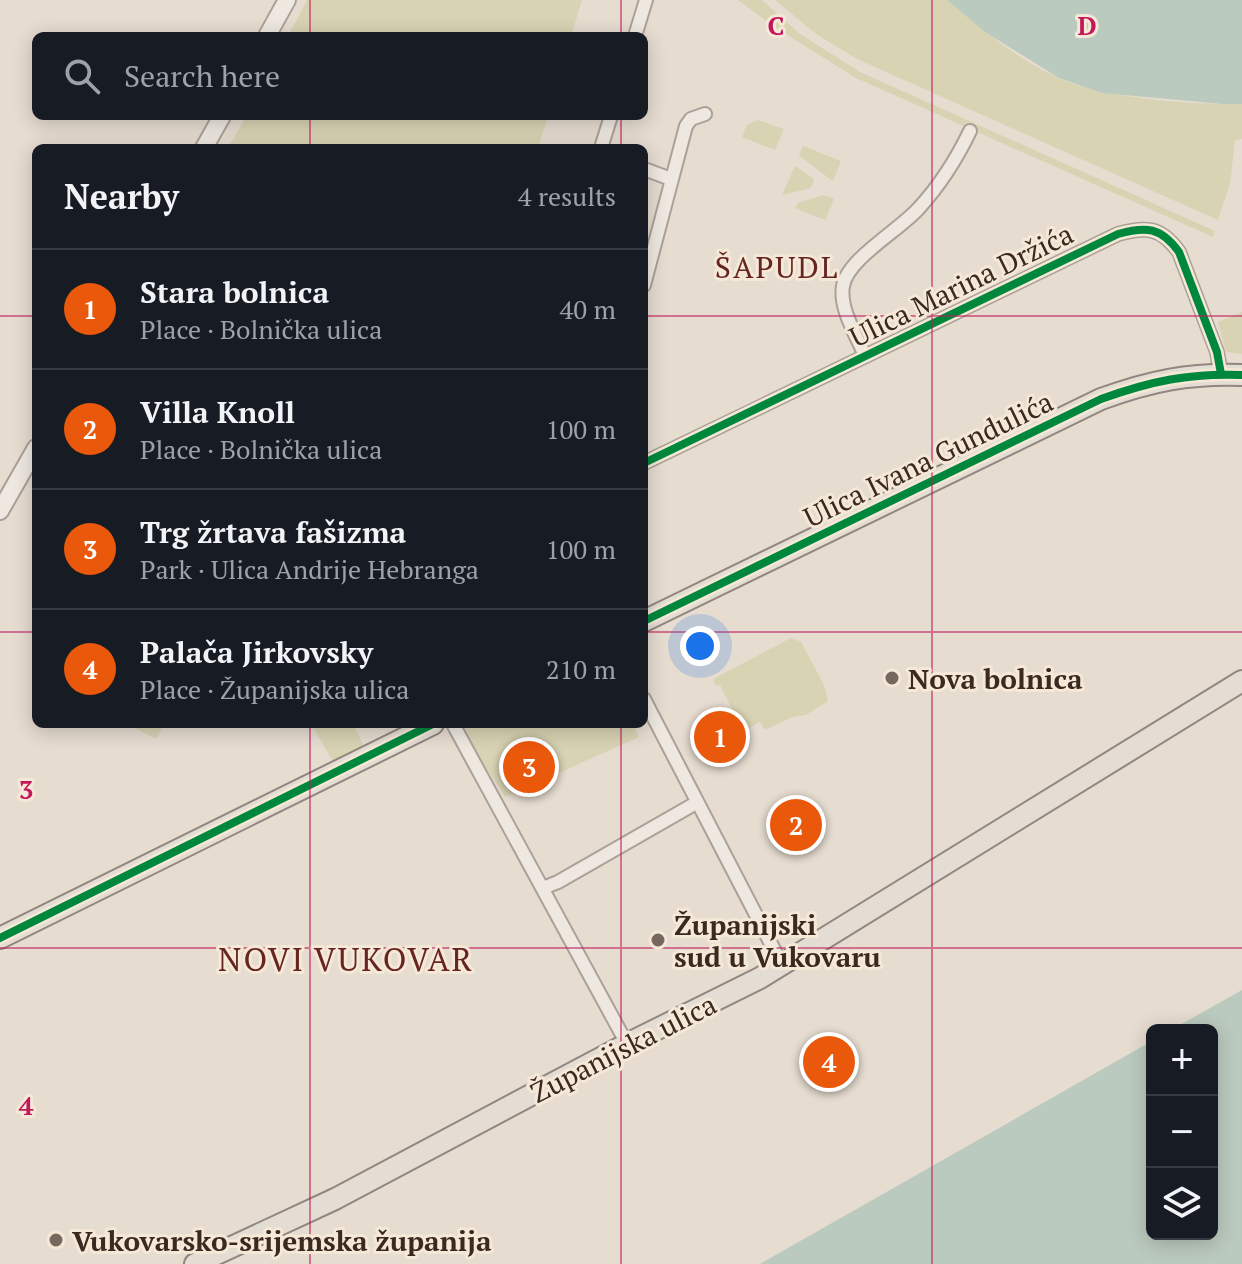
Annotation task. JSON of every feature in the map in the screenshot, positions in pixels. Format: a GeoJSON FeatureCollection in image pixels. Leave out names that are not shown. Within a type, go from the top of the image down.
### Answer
{"type":"FeatureCollection","features":[{"type":"Feature","properties":{"kind":"main road","name":"Ulica Ivana Gundulića"},"geometry":{"type":"LineString","coordinates":[[648,619],[1101,399],[1159,380],[1187,375],[1232,374]]}},
{"type":"Feature","properties":{"kind":"main road","name":"Županijska ulica"},"geometry":{"type":"LineString","coordinates":[[195,1264],[335,1199],[782,965],[1242,681]]}},
{"type":"Feature","properties":{"kind":"main road"},"geometry":{"type":"LineString","coordinates":[[0,938],[425,728]]}},
{"type":"Feature","properties":{"kind":"street"},"geometry":{"type":"LineString","coordinates":[[269,32],[287,0]]}},
{"type":"Feature","properties":{"kind":"street"},"geometry":{"type":"LineString","coordinates":[[636,32],[646,0]]}},
{"type":"Feature","properties":{"kind":"street"},"geometry":{"type":"LineString","coordinates":[[648,269],[686,126],[691,119],[705,114]]}},
{"type":"Feature","properties":{"kind":"street"},"geometry":{"type":"LineString","coordinates":[[206,144],[220,120]]}},
{"type":"Feature","properties":{"kind":"street"},"geometry":{"type":"LineString","coordinates":[[602,144],[610,120]]}},
{"type":"Feature","properties":{"kind":"street","name":"Ulica Marina Držića"},"geometry":{"type":"LineString","coordinates":[[865,356],[843,301],[843,285],[847,276],[855,264],[918,210],[937,187],[970,131]]}},
{"type":"Feature","properties":{"kind":"street"},"geometry":{"type":"LineString","coordinates":[[648,170],[671,179]]}},
{"type":"Feature","properties":{"kind":"street","name":"Ulica Marina Držića"},"geometry":{"type":"LineString","coordinates":[[648,461],[1118,234],[1146,228],[1165,237],[1179,252],[1217,352],[1232,374]]}},
{"type":"Feature","properties":{"kind":"street"},"geometry":{"type":"LineString","coordinates":[[0,511],[32,455]]}},
{"type":"Feature","properties":{"kind":"street"},"geometry":{"type":"LineString","coordinates":[[648,707],[782,965]]}},
{"type":"Feature","properties":{"kind":"street"},"geometry":{"type":"LineString","coordinates":[[455,728],[627,1044]]}},
{"type":"Feature","properties":{"kind":"street"},"geometry":{"type":"LineString","coordinates":[[543,888],[696,803]]}},
{"type":"Feature","properties":{"kind":"shaded area"},"geometry":{"type":"Polygon","coordinates":[[[307,0],[582,0],[572,32],[290,32],[307,0]]]}},
{"type":"Feature","properties":{"kind":"shaded area"},"geometry":{"type":"Polygon","coordinates":[[[738,0],[762,0],[800,34],[860,72],[1215,231],[1213,237],[856,78],[738,0]]]}},
{"type":"Feature","properties":{"kind":"shaded area"},"geometry":{"type":"Polygon","coordinates":[[[775,0],[947,0],[1015,53],[1044,71],[1077,85],[1149,99],[1242,104],[1242,139],[1235,140],[1230,184],[1218,220],[857,59],[816,34],[775,0]]]}},
{"type":"Feature","properties":{"kind":"shaded area"},"geometry":{"type":"Polygon","coordinates":[[[947,0],[1242,0],[1242,104],[1102,93],[1059,78],[985,32],[947,0]]]}},
{"type":"Feature","properties":{"kind":"shaded area"},"geometry":{"type":"Polygon","coordinates":[[[244,120],[547,120],[539,144],[230,144],[244,120]]]}},
{"type":"Feature","properties":{"kind":"shaded area"},"geometry":{"type":"Polygon","coordinates":[[[758,120],[784,129],[775,150],[742,137],[747,125],[758,120]]]}},
{"type":"Feature","properties":{"kind":"shaded area"},"geometry":{"type":"Polygon","coordinates":[[[803,146],[841,161],[833,181],[799,156],[803,146]]]}},
{"type":"Feature","properties":{"kind":"shaded area"},"geometry":{"type":"Polygon","coordinates":[[[795,166],[814,179],[811,188],[782,195],[795,166]]]}},
{"type":"Feature","properties":{"kind":"shaded area"},"geometry":{"type":"Polygon","coordinates":[[[824,195],[834,199],[825,220],[795,208],[798,203],[824,195]]]}},
{"type":"Feature","properties":{"kind":"shaded area"},"geometry":{"type":"Polygon","coordinates":[[[1242,312],[1242,354],[1226,352],[1218,322],[1242,312]]]}},
{"type":"Feature","properties":{"kind":"shaded area"},"geometry":{"type":"Polygon","coordinates":[[[791,638],[801,642],[824,685],[828,701],[806,715],[792,717],[765,730],[760,722],[742,732],[737,721],[733,723],[727,712],[732,709],[720,685],[716,686],[713,679],[791,638]]]}},
{"type":"Feature","properties":{"kind":"shaded area"},"geometry":{"type":"Polygon","coordinates":[[[135,728],[162,728],[156,739],[135,728]]]}},
{"type":"Feature","properties":{"kind":"shaded area"},"geometry":{"type":"Polygon","coordinates":[[[313,728],[355,728],[365,748],[334,763],[313,728]]]}},
{"type":"Feature","properties":{"kind":"shaded area"},"geometry":{"type":"Polygon","coordinates":[[[635,728],[639,737],[505,797],[462,730],[635,728]]]}},
{"type":"Feature","properties":{"kind":"shaded area"},"geometry":{"type":"Polygon","coordinates":[[[1242,990],[1242,1264],[760,1264],[1146,1044],[1146,1240],[1218,1240],[1218,1024],[1182,1024],[1242,990]]]}},
{"type":"Feature","properties":{"kind":"cycle path"},"geometry":{"type":"LineString","coordinates":[[648,461],[1118,234],[1137,230],[1159,233],[1179,252],[1217,352],[1221,374]]}},
{"type":"Feature","properties":{"kind":"cycle path"},"geometry":{"type":"LineString","coordinates":[[648,619],[1101,399],[1170,380],[1205,375],[1242,375]]}},
{"type":"Feature","properties":{"kind":"cycle path"},"geometry":{"type":"LineString","coordinates":[[0,938],[425,728]]}},
{"type":"Feature","properties":{"kind":"place","name":"Nova bolnica"},"geometry":{"type":"Point","coordinates":[892,678]}},
{"type":"Feature","properties":{"kind":"place","name":"Stara bolnica"},"geometry":{"type":"Point","coordinates":[720,737]}},
{"type":"Feature","properties":{"kind":"place","name":"Trg žrtava fašizma"},"geometry":{"type":"Point","coordinates":[529,767]}},
{"type":"Feature","properties":{"kind":"place","name":"Villa Knoll"},"geometry":{"type":"Point","coordinates":[796,825]}},
{"type":"Feature","properties":{"kind":"place","name":"Županijski sud u Vukovaru"},"geometry":{"type":"Point","coordinates":[658,940]}},
{"type":"Feature","properties":{"kind":"place","name":"Palača Jirkovsky"},"geometry":{"type":"Point","coordinates":[829,1062]}},
{"type":"Feature","properties":{"kind":"place","name":"Vukovarsko-srijemska županija"},"geometry":{"type":"Point","coordinates":[56,1240]}},
{"type":"Feature","properties":{"kind":"district","name":"ŠAPUDL"},"geometry":{"type":"Point","coordinates":[777,267]}},
{"type":"Feature","properties":{"kind":"district","name":"NOVI VUKOVAR"},"geometry":{"type":"Point","coordinates":[346,959]}}]}
